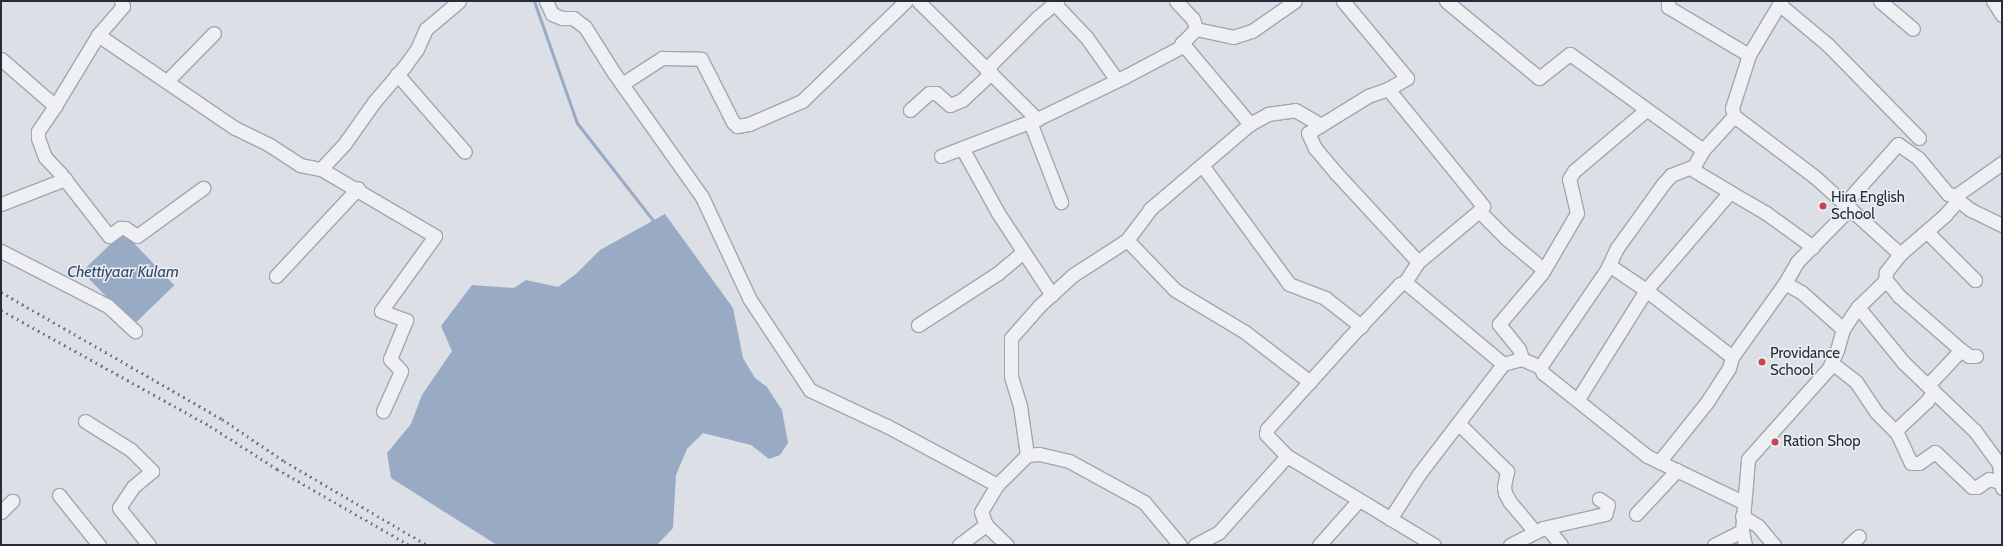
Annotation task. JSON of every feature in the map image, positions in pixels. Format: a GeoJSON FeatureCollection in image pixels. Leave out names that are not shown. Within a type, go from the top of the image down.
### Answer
{"type":"FeatureCollection","features":[{"type":"Feature","properties":{"kind":"street"},"geometry":{"type":"LineString","coordinates":[[121,1],[123,6],[98,35],[55,106],[41,124],[38,138],[45,157],[65,179],[109,236],[120,228],[125,228],[137,236],[203,188]]}},
{"type":"Feature","properties":{"kind":"street"},"geometry":{"type":"LineString","coordinates":[[321,169],[345,143],[417,48],[426,29],[459,1]]}},
{"type":"Feature","properties":{"kind":"street"},"geometry":{"type":"LineString","coordinates":[[546,1],[552,14],[562,18],[573,18],[585,28],[622,84],[702,197],[749,298],[810,390],[887,426],[997,485]]}},
{"type":"Feature","properties":{"kind":"street"},"geometry":{"type":"LineString","coordinates":[[622,84],[662,58],[701,59],[733,122],[737,126],[749,124],[802,101],[906,1]]}},
{"type":"Feature","properties":{"kind":"street"},"geometry":{"type":"LineString","coordinates":[[918,1],[988,71],[1033,120],[1061,202]]}},
{"type":"Feature","properties":{"kind":"street"},"geometry":{"type":"LineString","coordinates":[[1176,1],[1193,18],[1196,29]]}},
{"type":"Feature","properties":{"kind":"street"},"geometry":{"type":"LineString","coordinates":[[1196,29],[1232,37],[1252,31],[1295,1]]}},
{"type":"Feature","properties":{"kind":"street"},"geometry":{"type":"LineString","coordinates":[[1343,1],[1407,78],[1388,89],[1368,96],[1308,133],[1315,148],[1418,262]]}},
{"type":"Feature","properties":{"kind":"street"},"geometry":{"type":"LineString","coordinates":[[1446,1],[1539,78],[1570,54],[1703,150]]}},
{"type":"Feature","properties":{"kind":"street"},"geometry":{"type":"LineString","coordinates":[[1668,1],[1668,7],[1749,55]]}},
{"type":"Feature","properties":{"kind":"street"},"geometry":{"type":"LineString","coordinates":[[1880,1],[1913,29]]}},
{"type":"Feature","properties":{"kind":"street"},"geometry":{"type":"LineString","coordinates":[[1993,1],[2002,15]]}},
{"type":"Feature","properties":{"kind":"street"},"geometry":{"type":"LineString","coordinates":[[910,110],[929,93],[936,93],[950,105],[956,102],[1054,2],[1087,38],[1116,79]]}},
{"type":"Feature","properties":{"kind":"street"},"geometry":{"type":"LineString","coordinates":[[1900,254],[1847,206],[1734,116],[1732,108],[1749,55],[1780,2],[1828,45],[1919,138]]}},
{"type":"Feature","properties":{"kind":"street"},"geometry":{"type":"LineString","coordinates":[[942,156],[1033,120],[1180,48],[1182,43],[1196,29]]}},
{"type":"Feature","properties":{"kind":"street"},"geometry":{"type":"LineString","coordinates":[[167,81],[214,33]]}},
{"type":"Feature","properties":{"kind":"street"},"geometry":{"type":"LineString","coordinates":[[98,35],[234,128],[268,144],[300,165],[321,169],[358,188],[435,236],[381,311],[406,320],[390,359],[401,371],[383,411]]}},
{"type":"Feature","properties":{"kind":"street"},"geometry":{"type":"LineString","coordinates":[[1182,43],[1250,124]]}},
{"type":"Feature","properties":{"kind":"street"},"geometry":{"type":"LineString","coordinates":[[1,59],[55,106]]}},
{"type":"Feature","properties":{"kind":"street"},"geometry":{"type":"LineString","coordinates":[[397,74],[465,152]]}},
{"type":"Feature","properties":{"kind":"street"},"geometry":{"type":"LineString","coordinates":[[1388,89],[1484,206],[1418,262],[1405,282],[1400,284],[1361,326],[1267,430],[1266,434],[1287,456],[1433,545]]}},
{"type":"Feature","properties":{"kind":"street"},"geometry":{"type":"LineString","coordinates":[[1027,455],[1020,406],[1011,376],[1011,338],[1073,275],[1128,240],[1150,209],[1250,124],[1268,114],[1295,110],[1321,125]]}},
{"type":"Feature","properties":{"kind":"street"},"geometry":{"type":"LineString","coordinates":[[1522,359],[1519,349],[1499,324],[1544,270],[1578,213],[1569,179],[1574,171],[1646,110]]}},
{"type":"Feature","properties":{"kind":"street"},"geometry":{"type":"LineString","coordinates":[[1540,367],[1609,265],[1617,248],[1663,184],[1671,175],[1694,166],[1703,150],[1734,116]]}},
{"type":"Feature","properties":{"kind":"street"},"geometry":{"type":"LineString","coordinates":[[1659,462],[1707,402],[1729,368],[1732,357],[1785,283],[1797,262],[1813,247],[1898,144],[1918,158],[1948,194],[1958,198],[1971,210],[2002,225]]}},
{"type":"Feature","properties":{"kind":"street"},"geometry":{"type":"LineString","coordinates":[[962,148],[998,213],[1052,295]]}},
{"type":"Feature","properties":{"kind":"street"},"geometry":{"type":"LineString","coordinates":[[1976,356],[1969,356],[1961,350],[1899,296],[1886,280],[1886,272],[1900,254],[1927,232],[1958,198],[2002,163]]}},
{"type":"Feature","properties":{"kind":"street"},"geometry":{"type":"LineString","coordinates":[[1202,165],[1288,284],[1325,298],[1361,326]]}},
{"type":"Feature","properties":{"kind":"street"},"geometry":{"type":"LineString","coordinates":[[1694,166],[1701,177],[1766,213],[1813,247]]}},
{"type":"Feature","properties":{"kind":"street"},"geometry":{"type":"LineString","coordinates":[[1,204],[65,179]]}},
{"type":"Feature","properties":{"kind":"street"},"geometry":{"type":"LineString","coordinates":[[276,276],[358,188]]}},
{"type":"Feature","properties":{"kind":"street"},"geometry":{"type":"LineString","coordinates":[[1578,399],[1646,290],[1730,192]]}},
{"type":"Feature","properties":{"kind":"street"},"geometry":{"type":"LineString","coordinates":[[1479,211],[1507,239],[1544,270]]}},
{"type":"Feature","properties":{"kind":"street"},"geometry":{"type":"LineString","coordinates":[[1927,232],[1975,280]]}},
{"type":"Feature","properties":{"kind":"street"},"geometry":{"type":"LineString","coordinates":[[1128,240],[1174,290],[1245,332],[1310,382]]}},
{"type":"Feature","properties":{"kind":"street"},"geometry":{"type":"LineString","coordinates":[[1,251],[108,306],[135,331]]}},
{"type":"Feature","properties":{"kind":"street"},"geometry":{"type":"LineString","coordinates":[[918,325],[998,273],[1024,252]]}},
{"type":"Feature","properties":{"kind":"street"},"geometry":{"type":"LineString","coordinates":[[1609,265],[1646,290],[1732,357]]}},
{"type":"Feature","properties":{"kind":"street"},"geometry":{"type":"LineString","coordinates":[[1745,545],[1742,531],[1742,516],[1748,459],[1832,362],[1843,329],[1858,307],[1886,280]]}},
{"type":"Feature","properties":{"kind":"street"},"geometry":{"type":"LineString","coordinates":[[1405,282],[1504,364]]}},
{"type":"Feature","properties":{"kind":"street"},"geometry":{"type":"LineString","coordinates":[[1785,283],[1801,292],[1843,329]]}},
{"type":"Feature","properties":{"kind":"street"},"geometry":{"type":"LineString","coordinates":[[1858,307],[1903,362],[1975,431],[1999,464],[2001,485]]}},
{"type":"Feature","properties":{"kind":"street"},"geometry":{"type":"LineString","coordinates":[[1895,431],[1927,401],[1931,388],[1961,350]]}},
{"type":"Feature","properties":{"kind":"street"},"geometry":{"type":"LineString","coordinates":[[1390,519],[1419,474],[1504,364],[1522,359],[1540,367],[1543,373],[1578,399],[1647,456],[1744,502]]}},
{"type":"Feature","properties":{"kind":"street"},"geometry":{"type":"LineString","coordinates":[[1832,362],[1856,382],[1876,412],[1895,431],[1904,444],[1911,463],[1919,463],[1935,452],[1972,487],[1977,487],[1989,479],[2001,485]]}},
{"type":"Feature","properties":{"kind":"street"},"geometry":{"type":"LineString","coordinates":[[85,421],[131,450],[152,471],[133,487],[119,508],[145,543]]}},
{"type":"Feature","properties":{"kind":"street"},"geometry":{"type":"LineString","coordinates":[[1458,423],[1507,471],[1504,487],[1505,493],[1510,502],[1539,530],[1550,531],[1561,545]]}},
{"type":"Feature","properties":{"kind":"street"},"geometry":{"type":"LineString","coordinates":[[1007,545],[986,525],[981,512],[997,485],[1027,455],[1039,454],[1069,461],[1133,494],[1157,516],[1166,532],[1180,545]]}},
{"type":"Feature","properties":{"kind":"street"},"geometry":{"type":"LineString","coordinates":[[1195,545],[1219,532],[1287,456]]}},
{"type":"Feature","properties":{"kind":"street"},"geometry":{"type":"LineString","coordinates":[[1636,514],[1677,470]]}},
{"type":"Feature","properties":{"kind":"street"},"geometry":{"type":"LineString","coordinates":[[59,494],[98,545]]}},
{"type":"Feature","properties":{"kind":"street"},"geometry":{"type":"LineString","coordinates":[[1510,545],[1539,530],[1605,514],[1608,505],[1599,499]]}},
{"type":"Feature","properties":{"kind":"street"},"geometry":{"type":"LineString","coordinates":[[1319,545],[1359,500]]}},
{"type":"Feature","properties":{"kind":"street"},"geometry":{"type":"LineString","coordinates":[[1,512],[12,501]]}},
{"type":"Feature","properties":{"kind":"street"},"geometry":{"type":"LineString","coordinates":[[1742,516],[1758,526],[1774,545]]}},
{"type":"Feature","properties":{"kind":"street"},"geometry":{"type":"LineString","coordinates":[[959,545],[986,525]]}},
{"type":"Feature","properties":{"kind":"street"},"geometry":{"type":"LineString","coordinates":[[1714,545],[1742,531]]}},
{"type":"Feature","properties":{"kind":"street"},"geometry":{"type":"LineString","coordinates":[[1849,545],[1859,536]]}},
{"type":"Feature","properties":{"kind":"water"},"geometry":{"type":"Polygon","coordinates":[[[665,214],[733,308],[743,358],[755,378],[767,387],[782,410],[788,443],[780,455],[769,459],[751,445],[703,433],[687,449],[676,475],[673,528],[657,545],[497,545],[391,478],[387,453],[411,424],[422,395],[452,351],[441,326],[472,285],[514,288],[526,280],[558,287],[576,274],[600,250],[665,214]]]}},
{"type":"Feature","properties":{"kind":"water","name":"Chettiyaar Kulam"},"geometry":{"type":"Polygon","coordinates":[[[123,232],[174,285],[133,325],[82,272],[123,232]]]}},
{"type":"Feature","properties":{"kind":"waterway"},"geometry":{"type":"LineString","coordinates":[[534,1],[577,123],[656,224]]}},
{"type":"Feature","properties":{"kind":"railway"},"geometry":{"type":"LineString","coordinates":[[1,292],[222,419],[284,461],[427,545]]}},
{"type":"Feature","properties":{"kind":"railway"},"geometry":{"type":"LineString","coordinates":[[1,310],[210,426],[277,469],[409,545]]}},
{"type":"Feature","properties":{"kind":"place","name":"Hira English School"},"geometry":{"type":"Point","coordinates":[1823,206]}},
{"type":"Feature","properties":{"kind":"place","name":"Providance School"},"geometry":{"type":"Point","coordinates":[1762,362]}},
{"type":"Feature","properties":{"kind":"place","name":"Ration Shop"},"geometry":{"type":"Point","coordinates":[1775,442]}}]}
